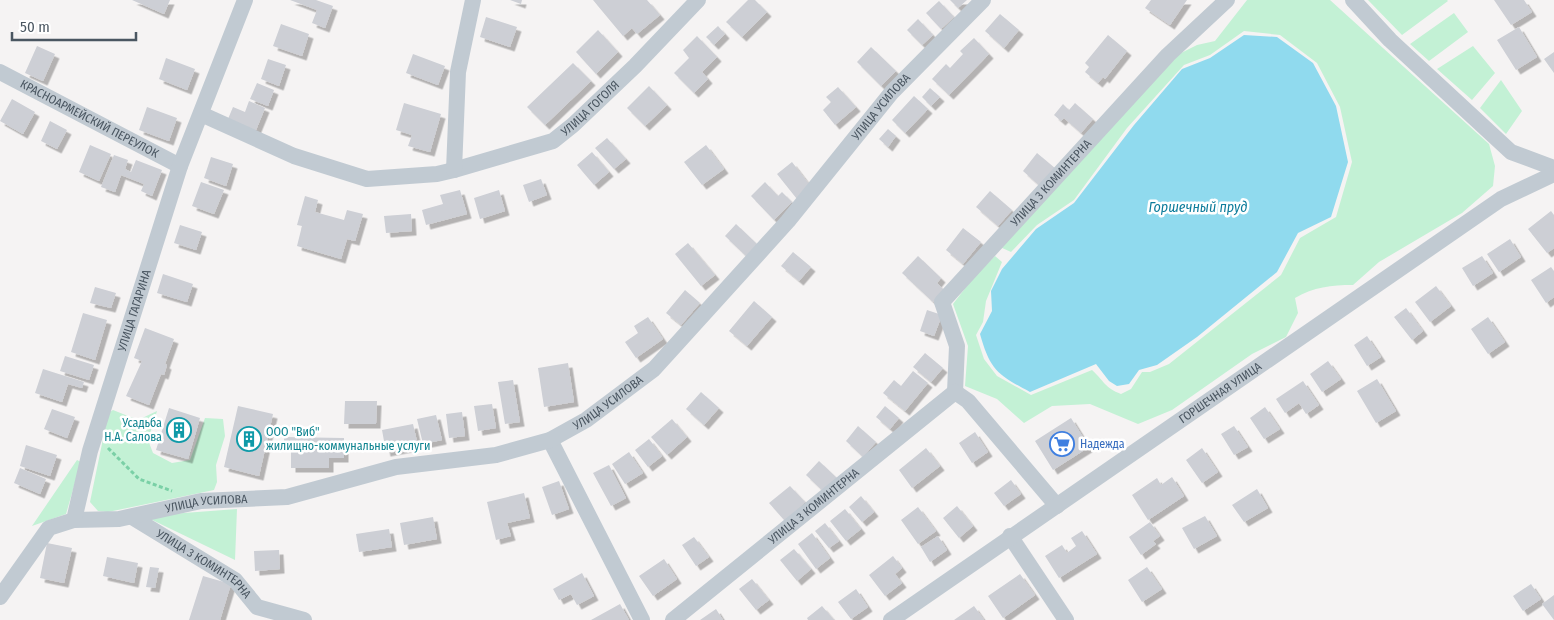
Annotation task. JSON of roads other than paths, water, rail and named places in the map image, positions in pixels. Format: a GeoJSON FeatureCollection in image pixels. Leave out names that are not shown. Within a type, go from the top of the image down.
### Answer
{"type":"FeatureCollection","features":[{"type":"Feature","properties":{"kind":"street","name":"УЛИЦА ГАГАРИНА"},"geometry":{"type":"LineString","coordinates":[[74,520],[94,435],[180,166],[245,0]]}},
{"type":"Feature","properties":{"kind":"street"},"geometry":{"type":"LineString","coordinates":[[454,170],[458,72],[473,0]]}},
{"type":"Feature","properties":{"kind":"street","name":"УЛИЦА ГОГОЛЯ"},"geometry":{"type":"LineString","coordinates":[[201,114],[294,156],[366,179],[437,174],[553,141],[573,125],[635,66],[698,0]]}},
{"type":"Feature","properties":{"kind":"street","name":"УЛИЦА УСИЛОВА"},"geometry":{"type":"LineString","coordinates":[[74,520],[119,520],[201,501],[287,497],[396,467],[496,455],[550,440],[586,420],[654,369],[788,221],[892,92],[984,0]]}},
{"type":"Feature","properties":{"kind":"street","name":"УЛИЦА 3 КОМИНТЕРНА"},"geometry":{"type":"LineString","coordinates":[[673,620],[955,392],[957,346],[942,302],[1168,55],[1227,0]]}},
{"type":"Feature","properties":{"kind":"street"},"geometry":{"type":"LineString","coordinates":[[1353,0],[1390,40],[1510,152],[1554,168]]}},
{"type":"Feature","properties":{"kind":"street","name":"КРАСНОАРМЕЙСКИЙ ПЕРЕУЛОК"},"geometry":{"type":"LineString","coordinates":[[0,72],[180,166]]}},
{"type":"Feature","properties":{"kind":"street","name":"ГОРШЕЧНАЯ УЛИЦА"},"geometry":{"type":"LineString","coordinates":[[891,620],[1500,199],[1554,174]]}},
{"type":"Feature","properties":{"kind":"street"},"geometry":{"type":"LineString","coordinates":[[955,392],[968,401],[1057,506]]}},
{"type":"Feature","properties":{"kind":"street"},"geometry":{"type":"LineString","coordinates":[[550,440],[642,620]]}},
{"type":"Feature","properties":{"kind":"street","name":"УЛИЦА 3 КОМИНТЕРНА"},"geometry":{"type":"LineString","coordinates":[[132,516],[235,580],[257,607],[304,620]]}},
{"type":"Feature","properties":{"kind":"street"},"geometry":{"type":"LineString","coordinates":[[0,597],[49,528],[74,520]]}},
{"type":"Feature","properties":{"kind":"street"},"geometry":{"type":"LineString","coordinates":[[1010,536],[1066,620]]}},
{"type":"Feature","properties":{"kind":"water","name":"Горшечный пруд"},"geometry":{"type":"Polygon","coordinates":[[[1244,35],[1277,37],[1313,63],[1336,106],[1348,162],[1331,217],[1298,233],[1277,272],[1197,337],[1157,365],[1139,370],[1129,384],[1117,386],[1109,381],[1096,364],[1030,392],[1010,381],[992,364],[980,334],[992,311],[991,291],[1002,269],[1036,229],[1074,203],[1134,125],[1182,69],[1210,58],[1244,35]]]}},
{"type":"Feature","properties":{"kind":"place","name":"Усадьба Н.А. Салова"},"geometry":{"type":"Point","coordinates":[179,430]}},
{"type":"Feature","properties":{"kind":"place","name":"ООО \"Виб\" жилищно-коммунальные услуги"},"geometry":{"type":"Point","coordinates":[249,439]}},
{"type":"Feature","properties":{"kind":"place","name":"Надежда"},"geometry":{"type":"Point","coordinates":[1062,444]}}]}
